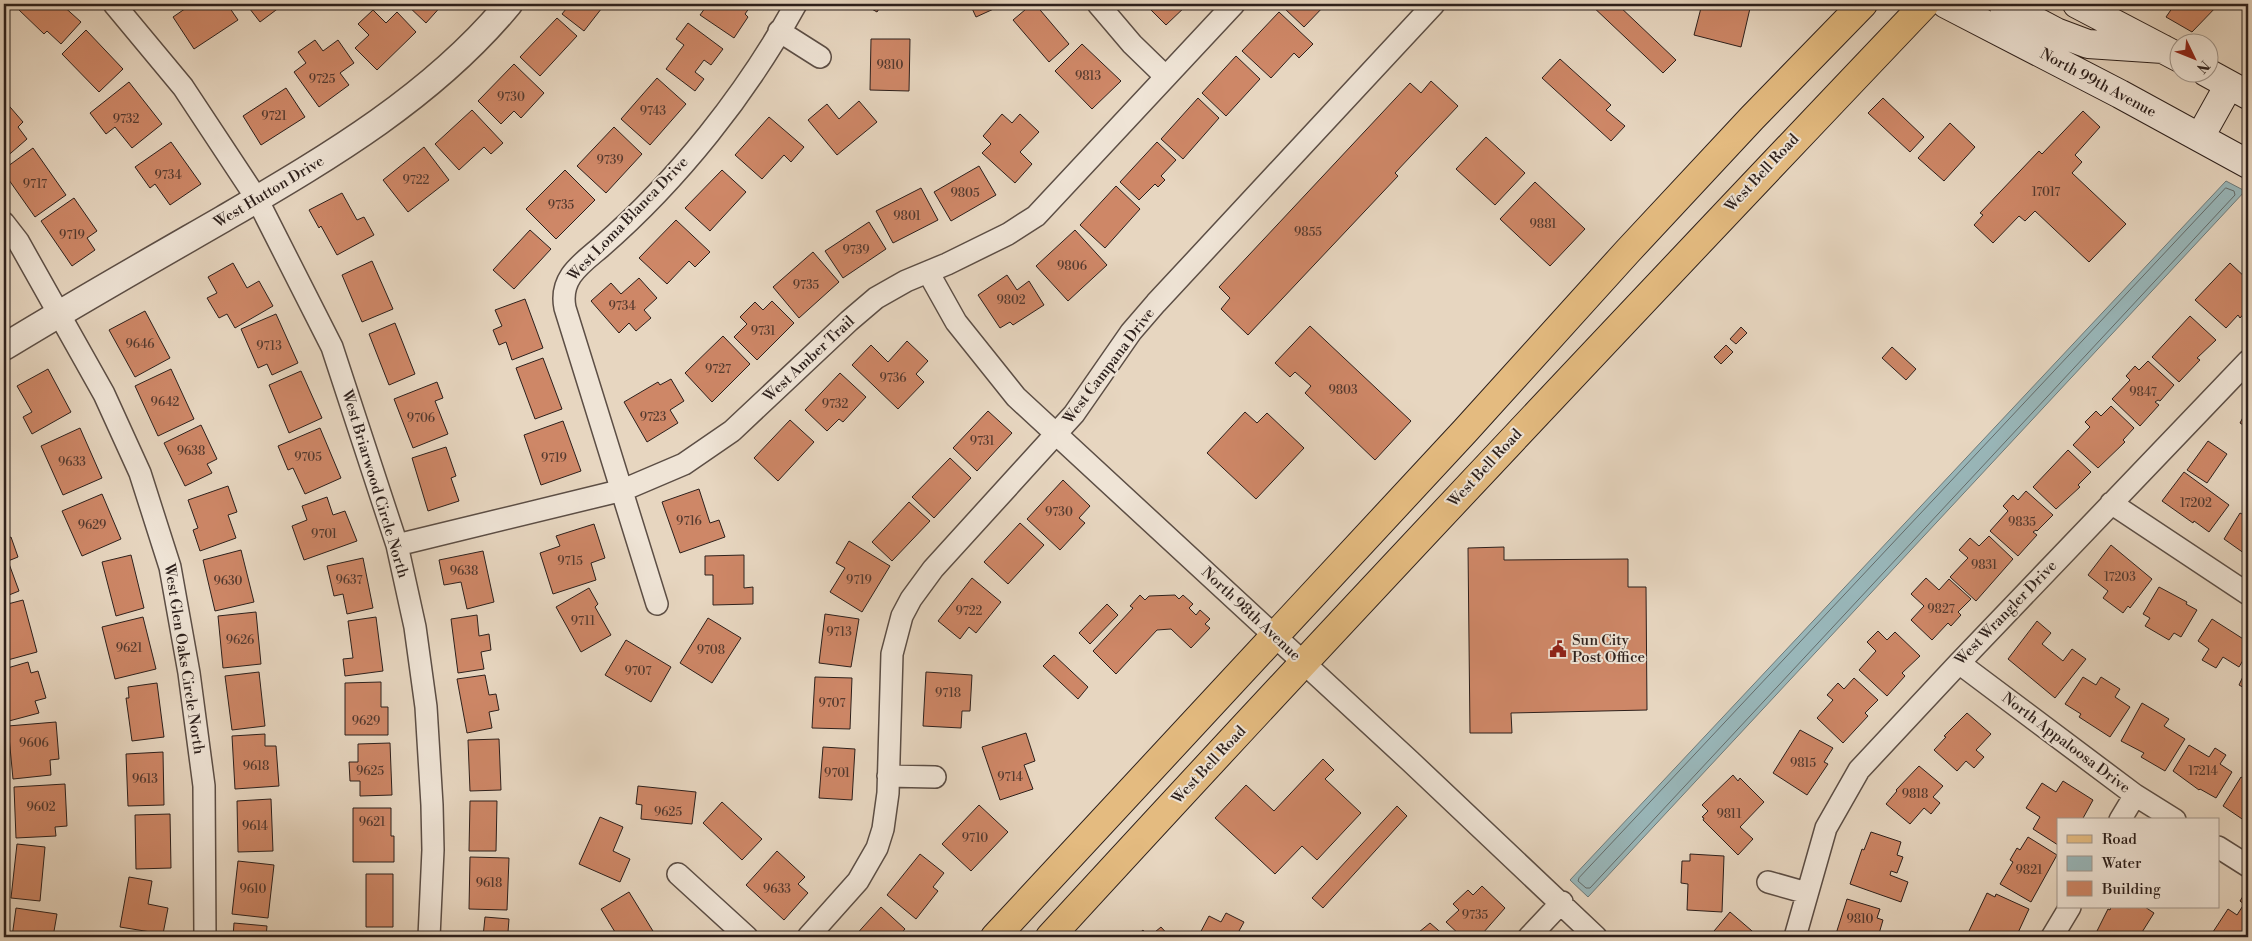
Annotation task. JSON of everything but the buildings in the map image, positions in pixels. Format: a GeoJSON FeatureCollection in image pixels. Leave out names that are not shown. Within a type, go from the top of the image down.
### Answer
{"type":"FeatureCollection","features":[{"type":"Feature","properties":{"kind":"main road"},"geometry":{"type":"LineString","coordinates":[[995,937],[1465,431],[1626,252],[1863,4]]}},
{"type":"Feature","properties":{"kind":"main road","name":"West Bell Road"},"geometry":{"type":"LineString","coordinates":[[1050,937],[1304,662],[1752,184],[1924,4]]}},
{"type":"Feature","properties":{"kind":"main road","name":"North 99th Avenue"},"geometry":{"type":"LineString","coordinates":[[1946,4],[2120,94],[2248,164]]}},
{"type":"Feature","properties":{"kind":"main road"},"geometry":{"type":"LineString","coordinates":[[2003,4],[2056,32],[2088,44],[2170,53]]}},
{"type":"Feature","properties":{"kind":"main road"},"geometry":{"type":"LineString","coordinates":[[2077,4],[2170,52]]}},
{"type":"Feature","properties":{"kind":"main road"},"geometry":{"type":"LineString","coordinates":[[2200,137],[2228,84]]}},
{"type":"Feature","properties":{"kind":"street","name":"West Hutton Drive"},"geometry":{"type":"LineString","coordinates":[[4,347],[359,137],[411,99],[459,57],[509,4]]}},
{"type":"Feature","properties":{"kind":"street","name":"West Loma Blanca Drive"},"geometry":{"type":"LineString","coordinates":[[657,604],[623,490],[564,308],[564,287],[575,269],[637,213],[703,141],[743,88],[796,4]]}},
{"type":"Feature","properties":{"kind":"street"},"geometry":{"type":"LineString","coordinates":[[1098,4],[1132,44],[1166,77]]}},
{"type":"Feature","properties":{"kind":"street","name":"West Amber Trail"},"geometry":{"type":"LineString","coordinates":[[397,545],[623,490],[666,474],[717,443],[862,309],[892,288],[1008,234],[1036,216],[1234,4]]}},
{"type":"Feature","properties":{"kind":"street","name":"West Campana Drive"},"geometry":{"type":"LineString","coordinates":[[808,937],[846,896],[869,865],[883,829],[888,776],[890,674],[896,635],[902,616],[927,576],[1057,436],[1137,325],[1434,4]]}},
{"type":"Feature","properties":{"kind":"street","name":"West Briarwood Circle North"},"geometry":{"type":"LineString","coordinates":[[119,5],[183,86],[257,199],[332,347],[397,545],[415,627],[430,752],[433,850],[429,937]]}},
{"type":"Feature","properties":{"kind":"street"},"geometry":{"type":"LineString","coordinates":[[779,32],[820,57]]}},
{"type":"Feature","properties":{"kind":"street","name":"West Glen Oaks Circle North"},"geometry":{"type":"LineString","coordinates":[[4,223],[18,241],[104,394],[140,473],[170,567],[189,673],[204,786],[206,937]]}},
{"type":"Feature","properties":{"kind":"street","name":"North 98th Avenue"},"geometry":{"type":"LineString","coordinates":[[928,272],[956,322],[1016,397],[1562,902],[1596,937]]}},
{"type":"Feature","properties":{"kind":"street","name":"West Wrangler Drive"},"geometry":{"type":"LineString","coordinates":[[1796,937],[1826,828],[1859,770],[1958,662],[2248,362]]}},
{"type":"Feature","properties":{"kind":"street"},"geometry":{"type":"LineString","coordinates":[[2111,503],[2248,594]]}},
{"type":"Feature","properties":{"kind":"street","name":"North Appaloosa Drive"},"geometry":{"type":"LineString","coordinates":[[1958,662],[2135,795],[2172,818]]}},
{"type":"Feature","properties":{"kind":"street"},"geometry":{"type":"LineString","coordinates":[[888,776],[935,777]]}},
{"type":"Feature","properties":{"kind":"street"},"geometry":{"type":"LineString","coordinates":[[2121,818],[2135,795]]}},
{"type":"Feature","properties":{"kind":"street"},"geometry":{"type":"LineString","coordinates":[[2220,848],[2248,866]]}},
{"type":"Feature","properties":{"kind":"street"},"geometry":{"type":"LineString","coordinates":[[678,874],[747,937]]}},
{"type":"Feature","properties":{"kind":"street"},"geometry":{"type":"LineString","coordinates":[[1768,882],[1807,893]]}},
{"type":"Feature","properties":{"kind":"street"},"geometry":{"type":"LineString","coordinates":[[1530,937],[1562,902]]}},
{"type":"Feature","properties":{"kind":"street"},"geometry":{"type":"LineString","coordinates":[[2052,937],[2069,908]]}},
{"type":"Feature","properties":{"kind":"water"},"geometry":{"type":"Polygon","coordinates":[[[2226,181],[2245,191],[1588,897],[1570,880],[2226,181]]]}},
{"type":"Feature","properties":{"kind":"place","name":"Sun City Post Office"},"geometry":{"type":"Point","coordinates":[1558,649]}}]}
